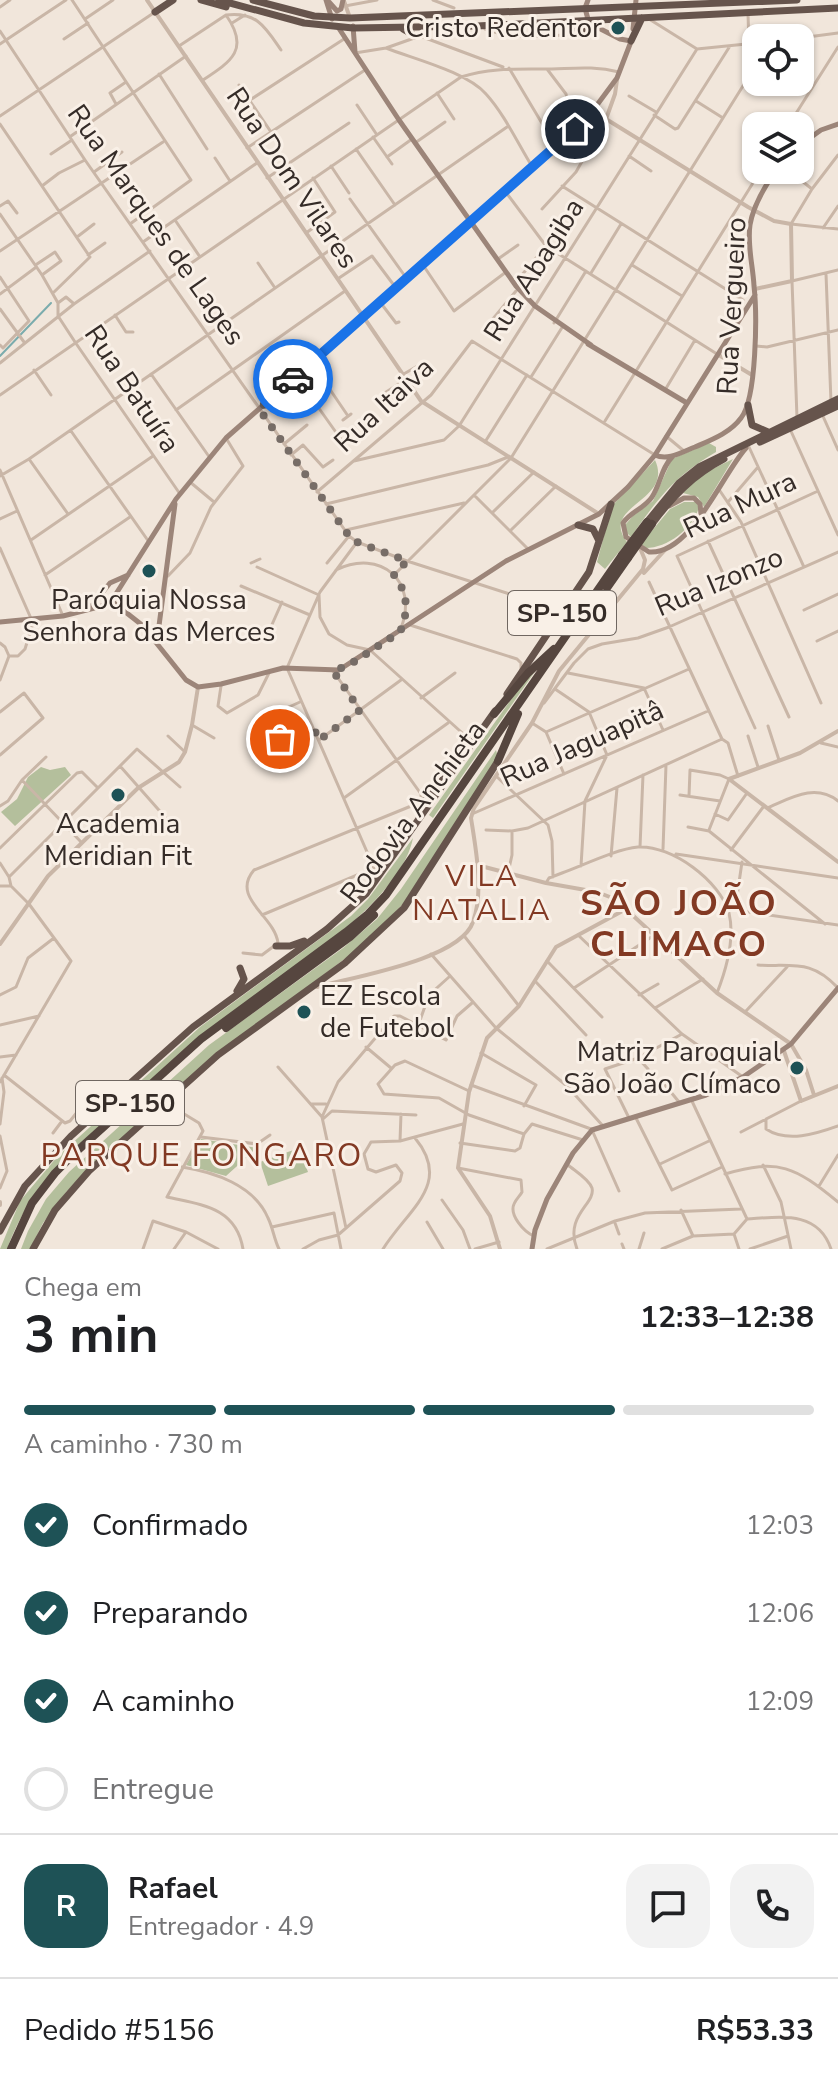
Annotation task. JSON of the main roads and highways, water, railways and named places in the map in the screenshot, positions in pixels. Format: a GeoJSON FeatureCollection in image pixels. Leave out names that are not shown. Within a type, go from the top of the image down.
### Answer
{"type":"FeatureCollection","features":[{"type":"Feature","properties":{"kind":"highway"},"geometry":{"type":"LineString","coordinates":[[155,12],[173,0]]}},
{"type":"Feature","properties":{"kind":"highway"},"geometry":{"type":"LineString","coordinates":[[201,0],[239,7]]}},
{"type":"Feature","properties":{"kind":"highway"},"geometry":{"type":"LineString","coordinates":[[219,0],[304,23],[353,28],[553,23],[838,8]]}},
{"type":"Feature","properties":{"kind":"highway"},"geometry":{"type":"LineString","coordinates":[[253,0],[314,16],[350,18],[586,4],[797,0]]}},
{"type":"Feature","properties":{"kind":"highway"},"geometry":{"type":"LineString","coordinates":[[314,16],[327,2]]}},
{"type":"Feature","properties":{"kind":"highway"},"geometry":{"type":"LineString","coordinates":[[631,41],[642,18]]}},
{"type":"Feature","properties":{"kind":"highway"},"geometry":{"type":"LineString","coordinates":[[553,23],[593,32]]}},
{"type":"Feature","properties":{"kind":"highway"},"geometry":{"type":"LineString","coordinates":[[401,28],[418,36]]}},
{"type":"Feature","properties":{"kind":"highway","name":"Rodovia Anchieta"},"geometry":{"type":"LineString","coordinates":[[649,523],[698,474],[822,414],[836,402]]}},
{"type":"Feature","properties":{"kind":"highway","name":"Rodovia Anchieta"},"geometry":{"type":"LineString","coordinates":[[13,1249],[48,1189],[100,1136],[206,1042],[350,937],[390,898],[667,496],[691,472],[797,418],[836,402]]}},
{"type":"Feature","properties":{"kind":"highway"},"geometry":{"type":"LineString","coordinates":[[748,405],[752,425],[770,432]]}},
{"type":"Feature","properties":{"kind":"highway","name":"SP-150"},"geometry":{"type":"LineString","coordinates":[[0,1231],[25,1186],[53,1154],[193,1027],[327,929],[366,894],[585,579],[611,504]]}},
{"type":"Feature","properties":{"kind":"highway"},"geometry":{"type":"LineString","coordinates":[[578,525],[593,529],[599,545]]}},
{"type":"Feature","properties":{"kind":"highway","name":"Rodovia Anchieta"},"geometry":{"type":"LineString","coordinates":[[13,1249],[32,1203],[77,1151],[201,1039],[346,932],[377,905],[625,557]]}},
{"type":"Feature","properties":{"kind":"highway"},"geometry":{"type":"LineString","coordinates":[[494,714],[528,673],[563,641]]}},
{"type":"Feature","properties":{"kind":"highway"},"geometry":{"type":"LineString","coordinates":[[498,761],[518,714]]}},
{"type":"Feature","properties":{"kind":"highway"},"geometry":{"type":"LineString","coordinates":[[416,826],[421,800],[428,799],[448,771],[464,756]]}},
{"type":"Feature","properties":{"kind":"highway","name":"SP-150"},"geometry":{"type":"LineString","coordinates":[[33,1249],[66,1196],[145,1121],[218,1055],[345,963],[378,935],[416,892],[498,761]]}},
{"type":"Feature","properties":{"kind":"highway"},"geometry":{"type":"LineString","coordinates":[[276,946],[297,944],[327,929]]}},
{"type":"Feature","properties":{"kind":"highway"},"geometry":{"type":"LineString","coordinates":[[235,995],[244,979],[240,968]]}},
{"type":"Feature","properties":{"kind":"highway"},"geometry":{"type":"LineString","coordinates":[[145,1121],[164,1108],[176,1109],[173,1102],[177,1092]]}},
{"type":"Feature","properties":{"kind":"main road"},"geometry":{"type":"LineString","coordinates":[[327,2],[337,11],[344,2]]}},
{"type":"Feature","properties":{"kind":"main road"},"geometry":{"type":"LineString","coordinates":[[327,2],[337,27],[365,70],[516,291],[555,322],[687,403]]}},
{"type":"Feature","properties":{"kind":"main road"},"geometry":{"type":"LineString","coordinates":[[636,3],[642,18]]}},
{"type":"Feature","properties":{"kind":"main road"},"geometry":{"type":"LineString","coordinates":[[0,622],[63,616],[114,600],[178,496],[226,438],[533,168],[599,104],[618,75],[631,41],[620,39],[587,21],[586,4]]}},
{"type":"Feature","properties":{"kind":"main road"},"geometry":{"type":"LineString","coordinates":[[350,18],[355,53]]}},
{"type":"Feature","properties":{"kind":"main road"},"geometry":{"type":"LineString","coordinates":[[620,39],[623,58]]}},
{"type":"Feature","properties":{"kind":"main road"},"geometry":{"type":"LineString","coordinates":[[814,136],[838,125]]}},
{"type":"Feature","properties":{"kind":"main road","name":"Rua Vergueiro"},"geometry":{"type":"LineString","coordinates":[[674,455],[730,429],[748,405],[755,292],[749,234],[754,211],[768,184]]}},
{"type":"Feature","properties":{"kind":"main road"},"geometry":{"type":"LineString","coordinates":[[505,273],[534,308]]}},
{"type":"Feature","properties":{"kind":"main road"},"geometry":{"type":"LineString","coordinates":[[114,600],[153,635],[186,680],[198,687],[287,668],[333,671],[349,665],[474,582],[528,549],[599,514],[611,504],[655,455],[755,292]]}},
{"type":"Feature","properties":{"kind":"main road"},"geometry":{"type":"LineString","coordinates":[[674,455],[665,465],[651,499],[623,523],[626,537],[640,548],[656,552],[668,548],[685,535],[748,448]]}},
{"type":"Feature","properties":{"kind":"main road"},"geometry":{"type":"LineString","coordinates":[[655,455],[664,458],[674,455]]}},
{"type":"Feature","properties":{"kind":"main road"},"geometry":{"type":"LineString","coordinates":[[655,455],[660,464],[660,477]]}},
{"type":"Feature","properties":{"kind":"main road"},"geometry":{"type":"LineString","coordinates":[[153,635],[178,496]]}},
{"type":"Feature","properties":{"kind":"main road"},"geometry":{"type":"LineString","coordinates":[[658,516],[675,502],[690,497],[698,501],[701,515]]}},
{"type":"Feature","properties":{"kind":"main road"},"geometry":{"type":"LineString","coordinates":[[166,515],[173,519]]}},
{"type":"Feature","properties":{"kind":"main road"},"geometry":{"type":"LineString","coordinates":[[89,609],[110,583],[128,575]]}},
{"type":"Feature","properties":{"kind":"main road"},"geometry":{"type":"LineString","coordinates":[[532,1249],[547,1199],[567,1163],[593,1130],[715,1091],[743,1077],[784,1051],[838,988]]}},
{"type":"Feature","properties":{"kind":"waterway"},"geometry":{"type":"LineString","coordinates":[[0,356],[51,303]]}},
{"type":"Feature","properties":{"kind":"place","name":"Cristo Redentor"},"geometry":{"type":"Point","coordinates":[618,28]}},
{"type":"Feature","properties":{"kind":"place","name":"Paróquia Nossa Senhora das Merces"},"geometry":{"type":"Point","coordinates":[149,571]}},
{"type":"Feature","properties":{"kind":"place","name":"Academia Meridian Fit"},"geometry":{"type":"Point","coordinates":[118,795]}},
{"type":"Feature","properties":{"kind":"place","name":"EZ Escola de Futebol"},"geometry":{"type":"Point","coordinates":[304,1012]}},
{"type":"Feature","properties":{"kind":"place","name":"Matriz Paroquial São João Clímaco"},"geometry":{"type":"Point","coordinates":[797,1068]}},
{"type":"Feature","properties":{"kind":"district","name":"VILA NATALIA"},"geometry":{"type":"Point","coordinates":[482,893]}},
{"type":"Feature","properties":{"kind":"district","name":"SÃO JOÃO CLIMACO"},"geometry":{"type":"Point","coordinates":[679,924]}},
{"type":"Feature","properties":{"kind":"district","name":"PARQUE FONGARO"},"geometry":{"type":"Point","coordinates":[202,1155]}}]}
